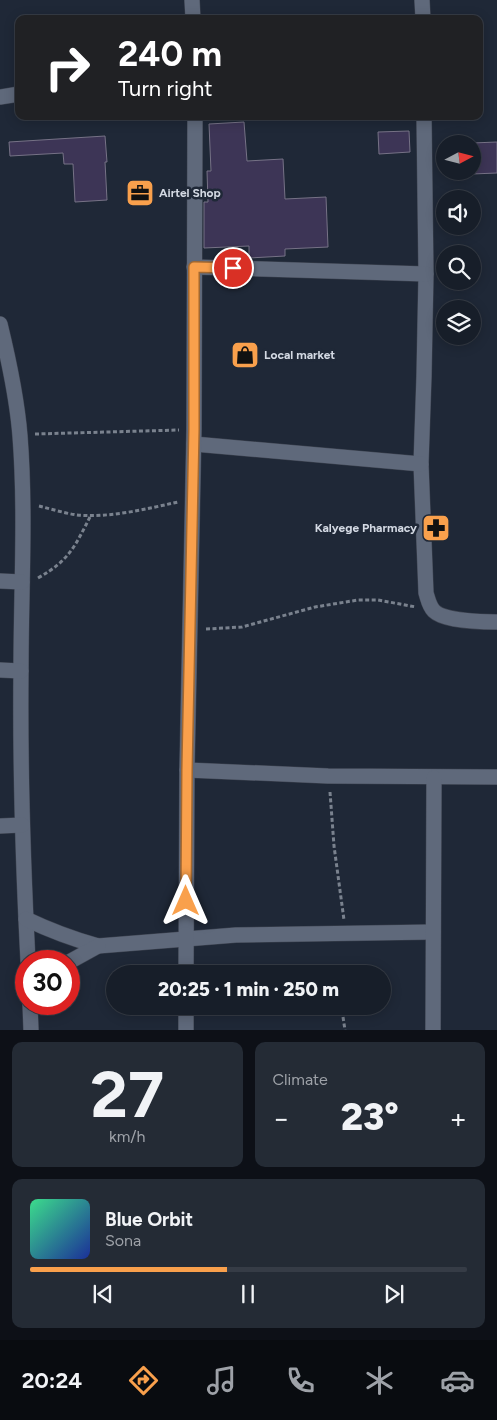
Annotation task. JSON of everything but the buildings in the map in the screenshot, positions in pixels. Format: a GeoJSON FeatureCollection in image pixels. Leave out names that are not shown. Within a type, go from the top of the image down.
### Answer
{"type":"FeatureCollection","features":[{"type":"Feature","properties":{"kind":"street"},"geometry":{"type":"LineString","coordinates":[[192,0],[193,15]]}},
{"type":"Feature","properties":{"kind":"street"},"geometry":{"type":"LineString","coordinates":[[422,0],[423,15]]}},
{"type":"Feature","properties":{"kind":"street"},"geometry":{"type":"LineString","coordinates":[[0,97],[15,95]]}},
{"type":"Feature","properties":{"kind":"street"},"geometry":{"type":"LineString","coordinates":[[186,965],[187,770],[194,436],[195,120]]}},
{"type":"Feature","properties":{"kind":"street"},"geometry":{"type":"LineString","coordinates":[[424,120],[426,274],[421,464],[426,593],[432,610],[445,617],[497,622]]}},
{"type":"Feature","properties":{"kind":"street"},"geometry":{"type":"LineString","coordinates":[[194,267],[426,274]]}},
{"type":"Feature","properties":{"kind":"street"},"geometry":{"type":"LineString","coordinates":[[0,324],[15,392],[20,435],[22,502],[22,825],[27,950]]}},
{"type":"Feature","properties":{"kind":"street"},"geometry":{"type":"LineString","coordinates":[[194,436],[421,464]]}},
{"type":"Feature","properties":{"kind":"street"},"geometry":{"type":"LineString","coordinates":[[0,581],[22,582]]}},
{"type":"Feature","properties":{"kind":"street"},"geometry":{"type":"LineString","coordinates":[[0,670],[21,671]]}},
{"type":"Feature","properties":{"kind":"street"},"geometry":{"type":"LineString","coordinates":[[187,770],[328,776],[497,777]]}},
{"type":"Feature","properties":{"kind":"street"},"geometry":{"type":"LineString","coordinates":[[433,1030],[434,778]]}},
{"type":"Feature","properties":{"kind":"street"},"geometry":{"type":"LineString","coordinates":[[0,826],[22,825]]}},
{"type":"Feature","properties":{"kind":"street"},"geometry":{"type":"LineString","coordinates":[[26,919],[98,946],[236,935],[433,932]]}},
{"type":"Feature","properties":{"kind":"street"},"geometry":{"type":"LineString","coordinates":[[80,956],[98,946]]}},
{"type":"Feature","properties":{"kind":"street"},"geometry":{"type":"LineString","coordinates":[[30,1015],[31,1030]]}},
{"type":"Feature","properties":{"kind":"street"},"geometry":{"type":"LineString","coordinates":[[186,1015],[186,1030]]}},
{"type":"Feature","properties":{"kind":"path"},"geometry":{"type":"LineString","coordinates":[[20,435],[194,436]]}},
{"type":"Feature","properties":{"kind":"path"},"geometry":{"type":"LineString","coordinates":[[22,502],[63,512],[91,515],[139,510],[193,499]]}},
{"type":"Feature","properties":{"kind":"path"},"geometry":{"type":"LineString","coordinates":[[22,582],[49,572],[69,554],[77,544],[91,515]]}},
{"type":"Feature","properties":{"kind":"path"},"geometry":{"type":"LineString","coordinates":[[190,630],[242,627],[315,608],[358,600],[378,600],[432,610]]}},
{"type":"Feature","properties":{"kind":"path"},"geometry":{"type":"LineString","coordinates":[[328,776],[334,846],[345,933]]}},
{"type":"Feature","properties":{"kind":"path"},"geometry":{"type":"LineString","coordinates":[[343,1017],[345,1030]]}},
{"type":"Feature","properties":{"kind":"place","name":"Airtel Shop"},"geometry":{"type":"Point","coordinates":[140,193]}},
{"type":"Feature","properties":{"kind":"place","name":"Local market"},"geometry":{"type":"Point","coordinates":[245,355]}},
{"type":"Feature","properties":{"kind":"place","name":"Kalyege Pharmacy"},"geometry":{"type":"Point","coordinates":[436,528]}},
{"type":"Feature","properties":{"kind":"route"},"geometry":{"type":"LineString","coordinates":[[186,901],[194,429],[194,267],[233,268]]}}]}
